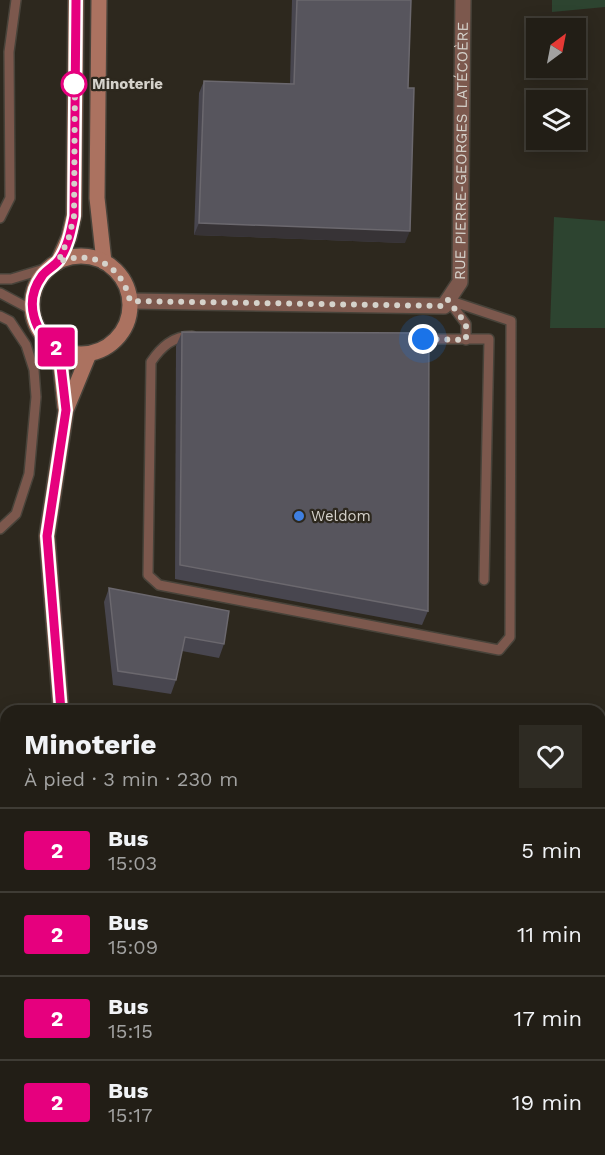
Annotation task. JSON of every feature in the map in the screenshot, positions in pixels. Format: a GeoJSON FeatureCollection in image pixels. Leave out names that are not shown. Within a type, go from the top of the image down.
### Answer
{"type":"FeatureCollection","features":[{"type":"Feature","properties":{"kind":"street"},"geometry":{"type":"LineString","coordinates":[[54,264],[81,256],[104,262],[122,278],[130,301],[130,313],[120,335],[101,350],[79,354],[59,349],[44,337],[32,310],[36,286],[54,264],[69,237],[74,216],[76,0]]}},
{"type":"Feature","properties":{"kind":"street"},"geometry":{"type":"LineString","coordinates":[[99,0],[97,198],[104,262]]}},
{"type":"Feature","properties":{"kind":"street","name":"RUE PIERRE-GEORGES LATÉCOÈRE"},"geometry":{"type":"LineString","coordinates":[[130,301],[444,306],[460,282],[463,0]]}},
{"type":"Feature","properties":{"kind":"street"},"geometry":{"type":"LineString","coordinates":[[59,349],[66,410]]}},
{"type":"Feature","properties":{"kind":"street"},"geometry":{"type":"LineString","coordinates":[[61,705],[47,536],[66,410],[89,354]]}},
{"type":"Feature","properties":{"kind":"lane"},"geometry":{"type":"LineString","coordinates":[[0,218],[10,198],[4,67],[16,0]]}},
{"type":"Feature","properties":{"kind":"lane"},"geometry":{"type":"LineString","coordinates":[[0,279],[10,279],[54,264]]}},
{"type":"Feature","properties":{"kind":"lane"},"geometry":{"type":"LineString","coordinates":[[0,293],[32,310]]}},
{"type":"Feature","properties":{"kind":"lane"},"geometry":{"type":"LineString","coordinates":[[202,336],[179,336],[160,349],[151,362],[148,575],[159,585],[499,650],[510,637],[511,321],[448,300]]}},
{"type":"Feature","properties":{"kind":"lane"},"geometry":{"type":"LineString","coordinates":[[448,300],[466,324],[466,340]]}},
{"type":"Feature","properties":{"kind":"lane"},"geometry":{"type":"LineString","coordinates":[[0,529],[16,514],[29,474],[36,397],[34,369],[26,345],[3,316]]}},
{"type":"Feature","properties":{"kind":"lane"},"geometry":{"type":"LineString","coordinates":[[409,339],[489,339],[484,580]]}},
{"type":"Feature","properties":{"kind":"green space"},"geometry":{"type":"Polygon","coordinates":[[[552,0],[605,0],[605,7],[552,12],[552,0]]]}},
{"type":"Feature","properties":{"kind":"green space"},"geometry":{"type":"Polygon","coordinates":[[[554,217],[605,221],[605,328],[550,328],[554,217]]]}},
{"type":"Feature","properties":{"kind":"building"},"geometry":{"type":"Polygon","coordinates":[[[297,0],[411,0],[408,88],[414,88],[410,231],[199,223],[204,81],[294,84],[297,0]]]}},
{"type":"Feature","properties":{"kind":"building"},"geometry":{"type":"Polygon","coordinates":[[[182,332],[429,333],[428,611],[180,565],[182,332]]]}},
{"type":"Feature","properties":{"kind":"building"},"geometry":{"type":"Polygon","coordinates":[[[109,588],[229,611],[224,644],[185,637],[176,680],[118,671],[109,588]]]}},
{"type":"Feature","properties":{"kind":"bus line","name":"2"},"geometry":{"type":"LineString","coordinates":[[60,705],[52,624],[47,536],[66,410],[59,349],[51,344],[38,329],[32,310],[36,286],[42,275],[58,262],[69,237],[74,216],[76,0]]}},
{"type":"Feature","properties":{"kind":"place","name":"Minoterie"},"geometry":{"type":"Point","coordinates":[74,84]}},
{"type":"Feature","properties":{"kind":"place","name":"Weldom"},"geometry":{"type":"Point","coordinates":[299,516]}},
{"type":"Feature","properties":{"kind":"route"},"geometry":{"type":"LineString","coordinates":[[74,84],[75,80],[74,216],[69,237],[58,262],[81,256],[104,262],[122,278],[130,301],[444,306],[448,300],[466,324],[466,340],[423,339]]}}]}
